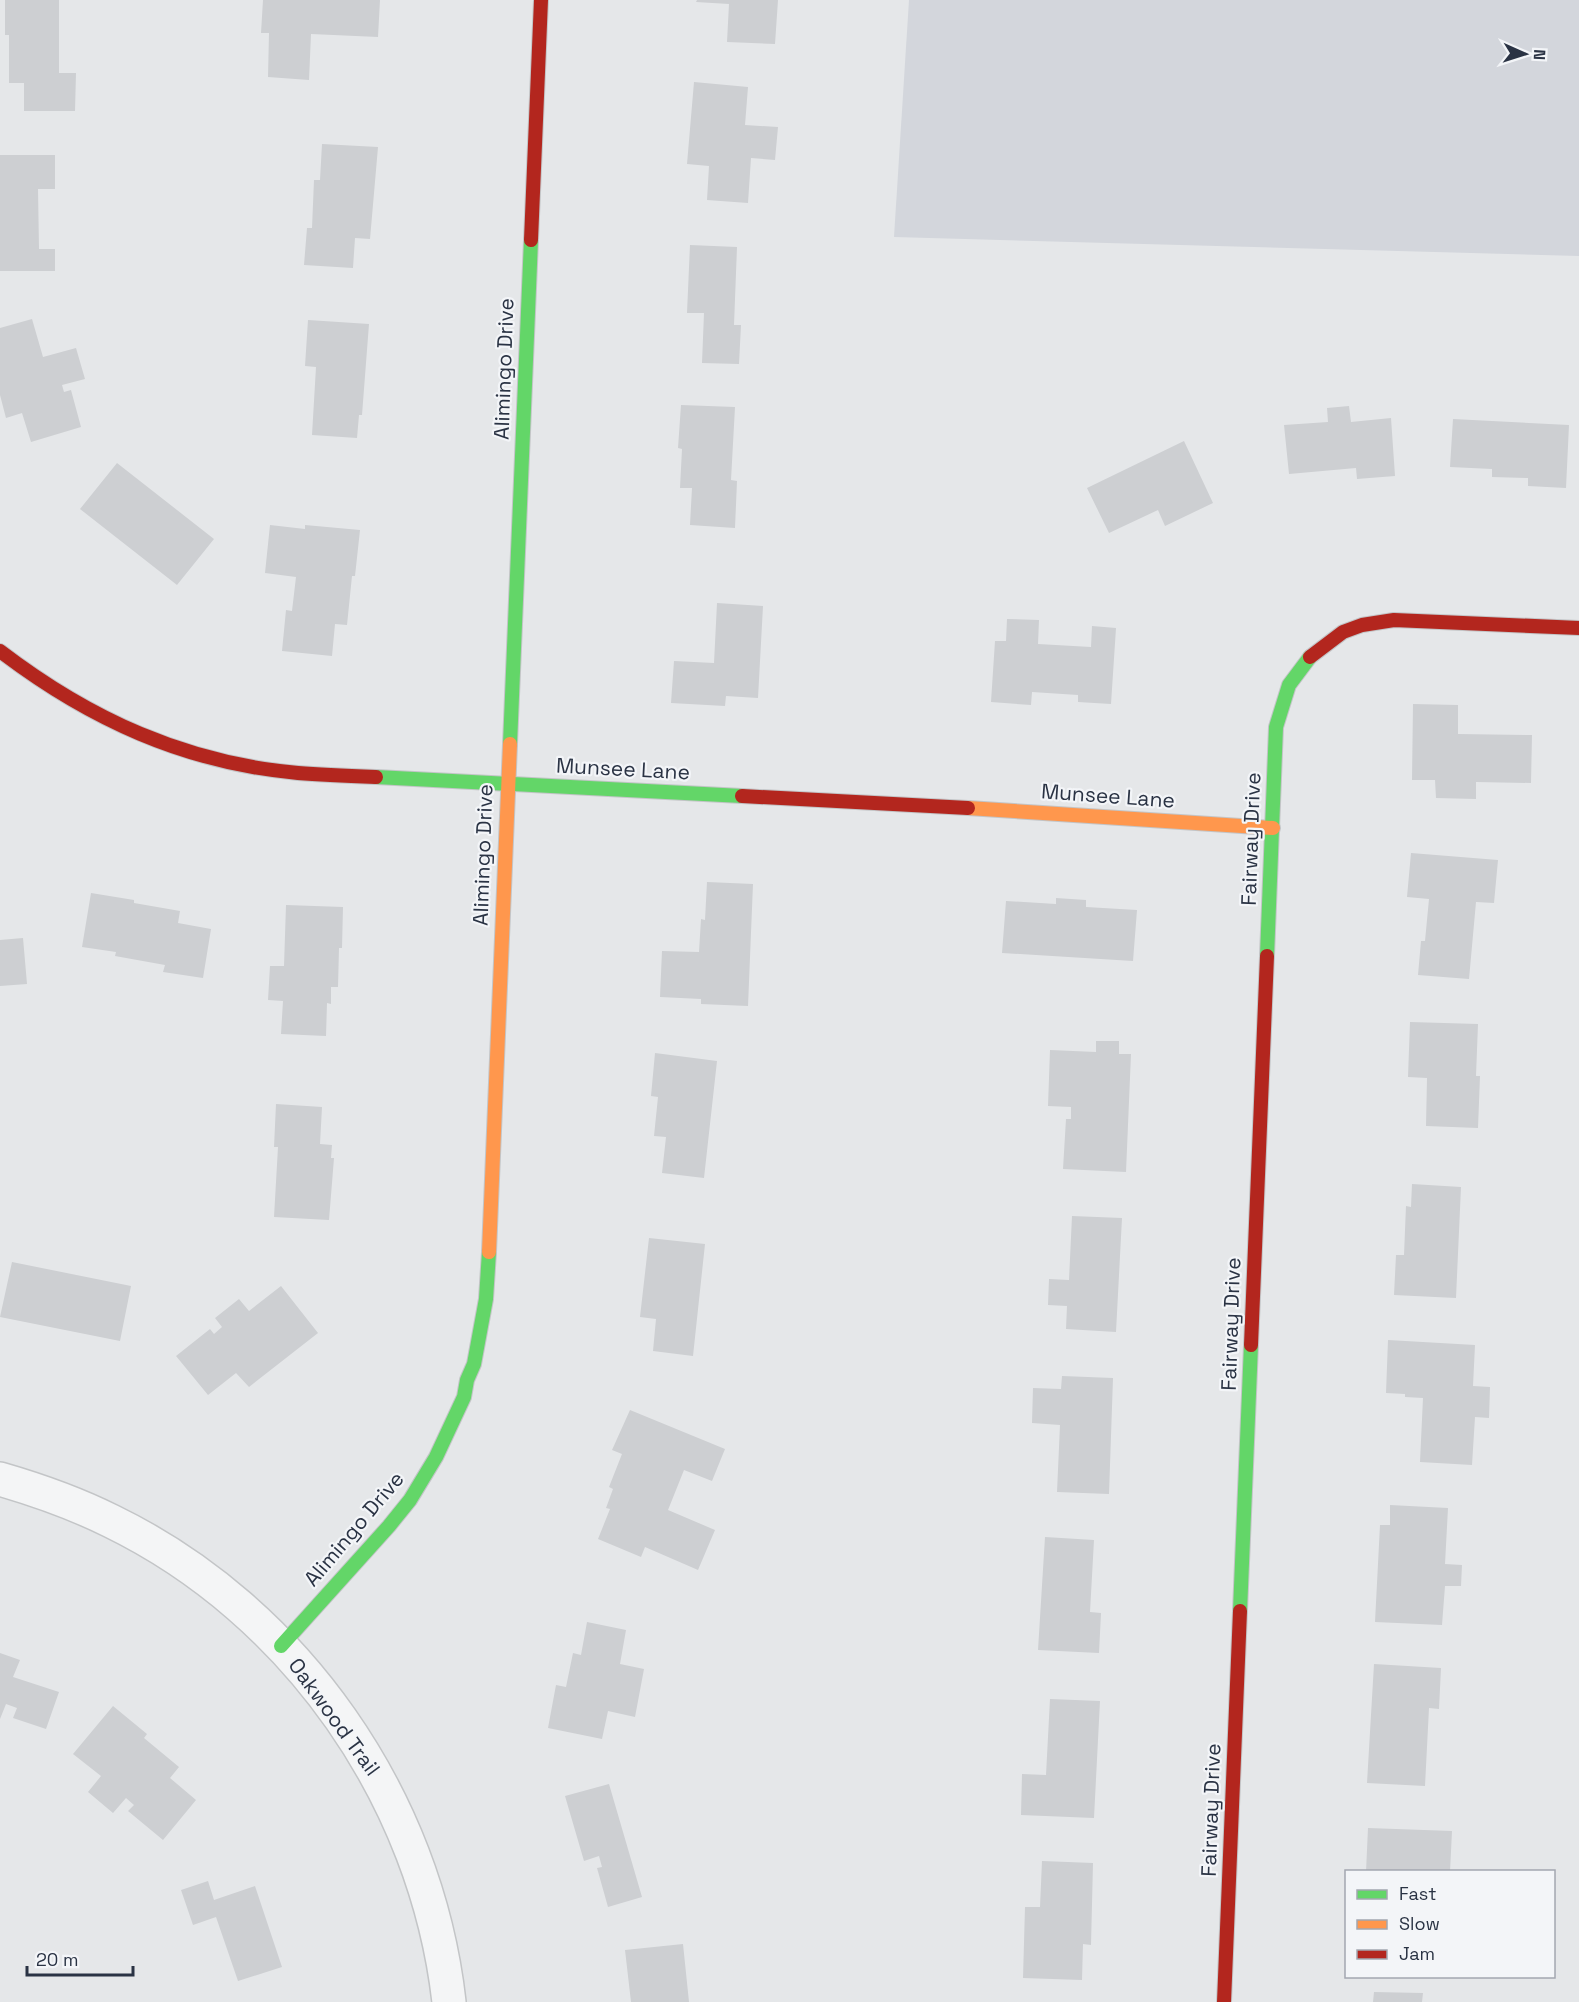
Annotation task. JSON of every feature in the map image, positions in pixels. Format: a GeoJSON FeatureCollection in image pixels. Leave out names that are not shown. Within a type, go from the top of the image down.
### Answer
{"type":"FeatureCollection","features":[{"type":"Feature","properties":{"kind":"street","name":"Alimingo Drive"},"geometry":{"type":"LineString","coordinates":[[281,1646],[390,1526],[410,1500],[451,1427],[464,1396],[481,1332],[488,1266],[541,0]]}},
{"type":"Feature","properties":{"kind":"street","name":"Fairway Drive"},"geometry":{"type":"LineString","coordinates":[[1224,2002],[1276,727],[1289,685],[1310,656],[1343,632],[1362,625],[1394,620],[1579,628]]}},
{"type":"Feature","properties":{"kind":"street","name":"Munsee Lane"},"geometry":{"type":"LineString","coordinates":[[0,651],[40,682],[81,708],[156,742],[218,761],[266,770],[910,804],[1272,828]]}},
{"type":"Feature","properties":{"kind":"street","name":"Oakwood Trail"},"geometry":{"type":"LineString","coordinates":[[0,1479],[80,1507],[139,1536],[208,1580],[259,1623],[317,1687],[362,1750],[394,1808],[419,1869],[440,1949],[449,2002]]}},
{"type":"Feature","properties":{"kind":"shaded area"},"geometry":{"type":"Polygon","coordinates":[[[909,0],[1579,0],[1579,256],[894,237],[909,0]]]}},
{"type":"Feature","properties":{"kind":"building"},"geometry":{"type":"Polygon","coordinates":[[[5,0],[59,0],[59,73],[76,73],[75,111],[24,111],[24,83],[9,83],[9,35],[5,35],[5,0]]]}},
{"type":"Feature","properties":{"kind":"building"},"geometry":{"type":"Polygon","coordinates":[[[263,0],[380,0],[378,37],[311,34],[309,80],[268,77],[269,33],[261,33],[263,0]]]}},
{"type":"Feature","properties":{"kind":"building"},"geometry":{"type":"Polygon","coordinates":[[[697,0],[778,0],[775,44],[727,42],[729,4],[696,2],[697,0]]]}},
{"type":"Feature","properties":{"kind":"building"},"geometry":{"type":"Polygon","coordinates":[[[694,82],[748,87],[745,125],[778,127],[775,160],[751,158],[748,203],[707,200],[709,166],[687,164],[694,82]]]}},
{"type":"Feature","properties":{"kind":"building"},"geometry":{"type":"Polygon","coordinates":[[[322,144],[378,147],[370,239],[355,238],[353,268],[304,265],[307,228],[312,228],[314,180],[320,180],[322,144]]]}},
{"type":"Feature","properties":{"kind":"building"},"geometry":{"type":"Polygon","coordinates":[[[0,155],[55,155],[55,189],[38,189],[39,249],[55,249],[55,271],[0,271],[0,155]]]}},
{"type":"Feature","properties":{"kind":"building"},"geometry":{"type":"Polygon","coordinates":[[[690,245],[737,247],[734,325],[741,325],[739,364],[702,363],[704,313],[687,313],[690,245]]]}},
{"type":"Feature","properties":{"kind":"building"},"geometry":{"type":"Polygon","coordinates":[[[32,319],[43,357],[76,348],[85,379],[62,385],[64,392],[71,390],[81,427],[31,442],[22,413],[6,418],[0,395],[0,328],[32,319]]]}},
{"type":"Feature","properties":{"kind":"building"},"geometry":{"type":"Polygon","coordinates":[[[308,320],[369,324],[362,415],[359,415],[357,438],[312,435],[316,367],[305,366],[308,320]]]}},
{"type":"Feature","properties":{"kind":"building"},"geometry":{"type":"Polygon","coordinates":[[[681,405],[735,407],[731,480],[737,481],[735,528],[690,525],[692,488],[680,488],[682,449],[678,448],[681,405]]]}},
{"type":"Feature","properties":{"kind":"building"},"geometry":{"type":"Polygon","coordinates":[[[1349,406],[1351,422],[1391,418],[1395,476],[1357,479],[1356,468],[1289,474],[1284,425],[1328,422],[1327,408],[1349,406]]]}},
{"type":"Feature","properties":{"kind":"building"},"geometry":{"type":"Polygon","coordinates":[[[1453,419],[1569,425],[1566,488],[1528,486],[1528,478],[1492,477],[1492,469],[1450,467],[1453,419]]]}},
{"type":"Feature","properties":{"kind":"building"},"geometry":{"type":"Polygon","coordinates":[[[1184,441],[1213,503],[1165,526],[1158,510],[1109,533],[1087,488],[1184,441]]]}},
{"type":"Feature","properties":{"kind":"building"},"geometry":{"type":"Polygon","coordinates":[[[117,463],[214,539],[177,585],[80,509],[117,463]]]}},
{"type":"Feature","properties":{"kind":"building"},"geometry":{"type":"Polygon","coordinates":[[[270,525],[305,529],[305,525],[360,530],[347,625],[335,624],[332,656],[282,651],[286,610],[292,611],[296,577],[265,573],[270,525]]]}},
{"type":"Feature","properties":{"kind":"building"},"geometry":{"type":"Polygon","coordinates":[[[717,603],[763,606],[758,698],[726,696],[725,706],[671,703],[674,661],[714,663],[717,603]]]}},
{"type":"Feature","properties":{"kind":"building"},"geometry":{"type":"Polygon","coordinates":[[[1007,619],[1039,620],[1038,644],[1091,647],[1092,626],[1116,628],[1111,704],[1078,702],[1078,695],[1032,692],[1031,705],[991,702],[995,641],[1006,641],[1007,619]]]}},
{"type":"Feature","properties":{"kind":"building"},"geometry":{"type":"Polygon","coordinates":[[[1413,704],[1458,705],[1458,734],[1532,735],[1531,783],[1476,782],[1476,799],[1436,798],[1435,780],[1412,780],[1413,704]]]}},
{"type":"Feature","properties":{"kind":"building"},"geometry":{"type":"Polygon","coordinates":[[[1411,853],[1498,860],[1494,903],[1476,902],[1469,979],[1418,975],[1421,941],[1425,941],[1429,899],[1407,897],[1411,853]]]}},
{"type":"Feature","properties":{"kind":"building"},"geometry":{"type":"Polygon","coordinates":[[[707,882],[753,884],[748,1006],[701,1004],[701,999],[660,997],[662,951],[699,952],[701,919],[705,920],[707,882]]]}},
{"type":"Feature","properties":{"kind":"building"},"geometry":{"type":"Polygon","coordinates":[[[91,893],[180,911],[178,923],[211,929],[203,978],[163,972],[165,965],[115,956],[116,952],[82,947],[91,893]]]}},
{"type":"Feature","properties":{"kind":"building"},"geometry":{"type":"Polygon","coordinates":[[[1056,898],[1086,900],[1086,907],[1137,910],[1133,961],[1002,953],[1006,901],[1056,904],[1056,898]]]}},
{"type":"Feature","properties":{"kind":"building"},"geometry":{"type":"Polygon","coordinates":[[[286,905],[343,907],[338,987],[331,987],[331,1004],[327,1003],[326,1036],[281,1034],[283,1001],[268,1000],[270,966],[284,966],[286,905]]]}},
{"type":"Feature","properties":{"kind":"building"},"geometry":{"type":"Polygon","coordinates":[[[23,938],[27,984],[0,986],[0,940],[23,938]]]}},
{"type":"Feature","properties":{"kind":"building"},"geometry":{"type":"Polygon","coordinates":[[[1410,1022],[1478,1024],[1476,1076],[1480,1076],[1478,1128],[1426,1126],[1427,1078],[1408,1077],[1410,1022]]]}},
{"type":"Feature","properties":{"kind":"building"},"geometry":{"type":"Polygon","coordinates":[[[1096,1041],[1119,1041],[1119,1054],[1131,1054],[1126,1172],[1063,1169],[1066,1119],[1071,1119],[1071,1107],[1048,1106],[1050,1050],[1096,1052],[1096,1041]]]}},
{"type":"Feature","properties":{"kind":"building"},"geometry":{"type":"Polygon","coordinates":[[[655,1053],[717,1061],[704,1178],[662,1173],[666,1137],[654,1136],[658,1097],[651,1096],[655,1053]]]}},
{"type":"Feature","properties":{"kind":"building"},"geometry":{"type":"Polygon","coordinates":[[[276,1104],[322,1107],[320,1144],[332,1145],[331,1158],[334,1158],[329,1220],[274,1217],[278,1147],[274,1147],[276,1104]]]}},
{"type":"Feature","properties":{"kind":"building"},"geometry":{"type":"Polygon","coordinates":[[[1412,1184],[1461,1187],[1456,1298],[1394,1295],[1396,1255],[1404,1255],[1406,1206],[1411,1207],[1412,1184]]]}},
{"type":"Feature","properties":{"kind":"building"},"geometry":{"type":"Polygon","coordinates":[[[1072,1216],[1122,1218],[1116,1332],[1066,1329],[1067,1306],[1048,1305],[1049,1279],[1069,1280],[1072,1216]]]}},
{"type":"Feature","properties":{"kind":"building"},"geometry":{"type":"Polygon","coordinates":[[[649,1238],[705,1244],[693,1356],[653,1351],[656,1319],[640,1317],[649,1238]]]}},
{"type":"Feature","properties":{"kind":"building"},"geometry":{"type":"Polygon","coordinates":[[[12,1262],[131,1286],[120,1341],[0,1317],[12,1262]]]}},
{"type":"Feature","properties":{"kind":"building"},"geometry":{"type":"Polygon","coordinates":[[[281,1286],[318,1333],[249,1387],[236,1373],[208,1395],[176,1356],[210,1329],[214,1334],[222,1327],[215,1318],[239,1299],[249,1311],[281,1286]]]}},
{"type":"Feature","properties":{"kind":"building"},"geometry":{"type":"Polygon","coordinates":[[[1388,1340],[1475,1345],[1473,1386],[1490,1387],[1489,1418],[1475,1417],[1472,1465],[1420,1462],[1423,1398],[1386,1393],[1388,1340]]]}},
{"type":"Feature","properties":{"kind":"building"},"geometry":{"type":"Polygon","coordinates":[[[1062,1376],[1113,1378],[1109,1494],[1057,1492],[1060,1425],[1032,1423],[1033,1388],[1061,1389],[1062,1376]]]}},
{"type":"Feature","properties":{"kind":"building"},"geometry":{"type":"Polygon","coordinates":[[[630,1410],[725,1449],[712,1481],[684,1470],[668,1510],[715,1530],[698,1570],[645,1547],[641,1557],[598,1539],[610,1509],[606,1508],[613,1489],[609,1487],[622,1454],[612,1450],[630,1410]]]}},
{"type":"Feature","properties":{"kind":"building"},"geometry":{"type":"Polygon","coordinates":[[[1390,1505],[1448,1508],[1445,1564],[1462,1565],[1461,1586],[1445,1586],[1442,1625],[1375,1622],[1380,1525],[1390,1525],[1390,1505]]]}},
{"type":"Feature","properties":{"kind":"building"},"geometry":{"type":"Polygon","coordinates":[[[1045,1537],[1094,1540],[1090,1612],[1101,1613],[1099,1653],[1038,1650],[1045,1537]]]}},
{"type":"Feature","properties":{"kind":"building"},"geometry":{"type":"Polygon","coordinates":[[[587,1622],[626,1630],[620,1664],[644,1669],[635,1717],[608,1711],[602,1739],[548,1728],[556,1685],[566,1687],[573,1653],[581,1655],[587,1622]]]}},
{"type":"Feature","properties":{"kind":"building"},"geometry":{"type":"Polygon","coordinates":[[[0,1653],[20,1660],[13,1677],[59,1692],[46,1729],[13,1718],[17,1708],[6,1704],[0,1719],[0,1653]]]}},
{"type":"Feature","properties":{"kind":"building"},"geometry":{"type":"Polygon","coordinates":[[[1374,1664],[1441,1668],[1439,1709],[1429,1708],[1425,1786],[1367,1783],[1374,1664]]]}},
{"type":"Feature","properties":{"kind":"building"},"geometry":{"type":"Polygon","coordinates":[[[1050,1699],[1100,1701],[1094,1818],[1021,1815],[1022,1774],[1046,1775],[1050,1699]]]}},
{"type":"Feature","properties":{"kind":"building"},"geometry":{"type":"Polygon","coordinates":[[[113,1706],[147,1734],[144,1738],[179,1767],[170,1778],[196,1800],[163,1840],[128,1811],[134,1805],[126,1798],[113,1813],[88,1792],[101,1776],[73,1754],[113,1706]]]}},
{"type":"Feature","properties":{"kind":"building"},"geometry":{"type":"Polygon","coordinates":[[[609,1784],[642,1897],[608,1907],[597,1868],[602,1867],[599,1856],[584,1861],[565,1796],[609,1784]]]}},
{"type":"Feature","properties":{"kind":"building"},"geometry":{"type":"Polygon","coordinates":[[[1368,1828],[1452,1831],[1450,1870],[1366,1870],[1368,1828]]]}},
{"type":"Feature","properties":{"kind":"building"},"geometry":{"type":"Polygon","coordinates":[[[1042,1861],[1093,1863],[1091,1945],[1083,1944],[1082,1980],[1023,1978],[1025,1907],[1040,1907],[1042,1861]]]}},
{"type":"Feature","properties":{"kind":"building"},"geometry":{"type":"Polygon","coordinates":[[[208,1881],[214,1900],[255,1886],[282,1967],[238,1981],[216,1917],[193,1925],[181,1890],[208,1881]]]}},
{"type":"Feature","properties":{"kind":"building"},"geometry":{"type":"Polygon","coordinates":[[[683,1944],[689,2002],[631,2002],[625,1950],[683,1944]]]}},
{"type":"Feature","properties":{"kind":"building"},"geometry":{"type":"Polygon","coordinates":[[[1374,1992],[1423,1993],[1422,2002],[1373,2002],[1374,1992]]]}},
{"type":"Feature","properties":{"kind":"traffic: fast"},"geometry":{"type":"LineString","coordinates":[[510,744],[531,240]]}},
{"type":"Feature","properties":{"kind":"traffic: fast"},"geometry":{"type":"LineString","coordinates":[[1267,956],[1276,727],[1289,685],[1310,657]]}},
{"type":"Feature","properties":{"kind":"traffic: fast"},"geometry":{"type":"LineString","coordinates":[[376,777],[742,796]]}},
{"type":"Feature","properties":{"kind":"traffic: fast"},"geometry":{"type":"LineString","coordinates":[[281,1646],[389,1526],[410,1500],[436,1457],[464,1397],[467,1380],[474,1364],[486,1299],[489,1252]]}},
{"type":"Feature","properties":{"kind":"traffic: fast"},"geometry":{"type":"LineString","coordinates":[[1240,1611],[1251,1345]]}},
{"type":"Feature","properties":{"kind":"traffic: slow"},"geometry":{"type":"LineString","coordinates":[[489,1252],[510,744]]}},
{"type":"Feature","properties":{"kind":"traffic: slow"},"geometry":{"type":"LineString","coordinates":[[968,808],[1273,828]]}},
{"type":"Feature","properties":{"kind":"traffic: jam"},"geometry":{"type":"LineString","coordinates":[[531,240],[541,0]]}},
{"type":"Feature","properties":{"kind":"traffic: jam"},"geometry":{"type":"LineString","coordinates":[[1310,657],[1343,632],[1362,625],[1394,620],[1579,628]]}},
{"type":"Feature","properties":{"kind":"traffic: jam"},"geometry":{"type":"LineString","coordinates":[[0,651],[68,697],[104,717],[178,748],[256,768],[298,773],[376,777]]}},
{"type":"Feature","properties":{"kind":"traffic: jam"},"geometry":{"type":"LineString","coordinates":[[742,796],[968,808]]}},
{"type":"Feature","properties":{"kind":"traffic: jam"},"geometry":{"type":"LineString","coordinates":[[1251,1345],[1267,956]]}},
{"type":"Feature","properties":{"kind":"traffic: jam"},"geometry":{"type":"LineString","coordinates":[[1224,2002],[1240,1611]]}}]}
